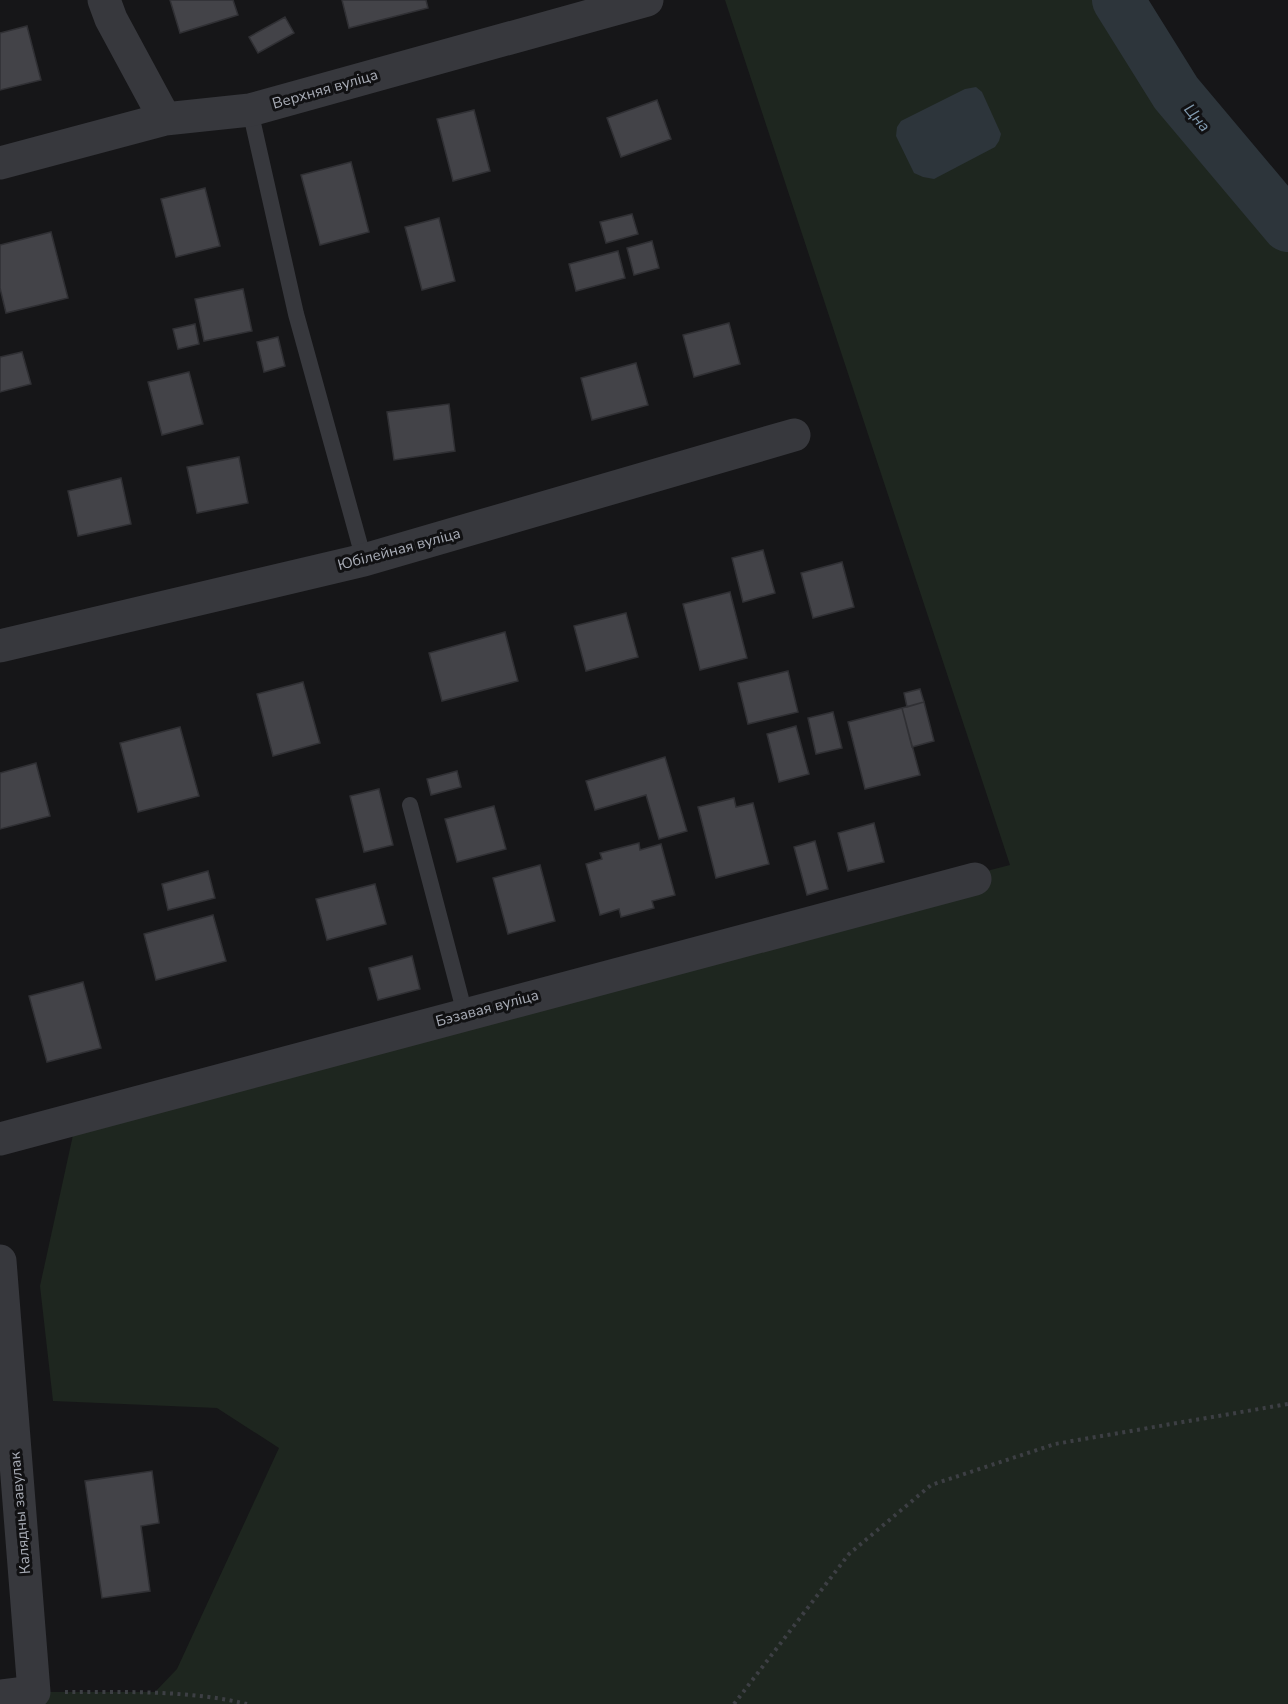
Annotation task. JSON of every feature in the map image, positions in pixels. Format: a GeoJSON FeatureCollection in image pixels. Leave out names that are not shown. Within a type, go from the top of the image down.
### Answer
{"type":"FeatureCollection","features":[{"type":"Feature","properties":{"kind":"street"},"geometry":{"type":"LineString","coordinates":[[104,0],[111,19],[165,119]]}},
{"type":"Feature","properties":{"kind":"street","name":"Верхняя вуліца"},"geometry":{"type":"LineString","coordinates":[[0,163],[165,119],[250,110],[647,0]]}},
{"type":"Feature","properties":{"kind":"street","name":"Юбілейная вуліца"},"geometry":{"type":"LineString","coordinates":[[0,646],[364,560],[794,435]]}},
{"type":"Feature","properties":{"kind":"street","name":"Бэзавая вуліца"},"geometry":{"type":"LineString","coordinates":[[0,1139],[975,879]]}},
{"type":"Feature","properties":{"kind":"street","name":"Калядны завулак"},"geometry":{"type":"LineString","coordinates":[[0,1261],[34,1692]]}},
{"type":"Feature","properties":{"kind":"street"},"geometry":{"type":"LineString","coordinates":[[0,1696],[34,1692]]}},
{"type":"Feature","properties":{"kind":"lane"},"geometry":{"type":"LineString","coordinates":[[250,110],[296,314],[364,560]]}},
{"type":"Feature","properties":{"kind":"lane"},"geometry":{"type":"LineString","coordinates":[[410,805],[465,1014]]}},
{"type":"Feature","properties":{"kind":"path"},"geometry":{"type":"LineString","coordinates":[[734,1704],[849,1554],[931,1485],[1055,1444],[1288,1404]]}},
{"type":"Feature","properties":{"kind":"path"},"geometry":{"type":"LineString","coordinates":[[34,1692],[155,1692],[247,1704]]}},
{"type":"Feature","properties":{"kind":"shaded area"},"geometry":{"type":"Polygon","coordinates":[[[725,0],[1118,0],[1176,93],[1288,226],[1288,1704],[0,1704],[34,1692],[155,1692],[177,1669],[279,1448],[217,1408],[53,1401],[40,1286],[80,1103],[1010,865],[725,0]]]}},
{"type":"Feature","properties":{"kind":"shaded area"},"geometry":{"type":"Polygon","coordinates":[[[976,87],[982,92],[1001,134],[995,147],[934,179],[914,173],[896,136],[897,127],[901,121],[965,89],[976,87]]]}},
{"type":"Feature","properties":{"kind":"building"},"geometry":{"type":"Polygon","coordinates":[[[170,0],[233,0],[238,15],[180,33],[170,0]]]}},
{"type":"Feature","properties":{"kind":"building"},"geometry":{"type":"Polygon","coordinates":[[[342,0],[426,0],[428,8],[349,28],[342,0]]]}},
{"type":"Feature","properties":{"kind":"building"},"geometry":{"type":"Polygon","coordinates":[[[285,17],[294,33],[258,53],[249,37],[285,17]]]}},
{"type":"Feature","properties":{"kind":"building"},"geometry":{"type":"Polygon","coordinates":[[[27,26],[41,80],[0,90],[0,33],[27,26]]]}},
{"type":"Feature","properties":{"kind":"building"},"geometry":{"type":"Polygon","coordinates":[[[657,100],[671,139],[621,157],[607,118],[657,100]]]}},
{"type":"Feature","properties":{"kind":"building"},"geometry":{"type":"Polygon","coordinates":[[[474,110],[490,171],[453,181],[437,119],[474,110]]]}},
{"type":"Feature","properties":{"kind":"building"},"geometry":{"type":"Polygon","coordinates":[[[351,162],[369,232],[320,245],[301,175],[351,162]]]}},
{"type":"Feature","properties":{"kind":"building"},"geometry":{"type":"Polygon","coordinates":[[[205,188],[220,246],[176,257],[161,199],[205,188]]]}},
{"type":"Feature","properties":{"kind":"building"},"geometry":{"type":"Polygon","coordinates":[[[632,214],[638,234],[606,243],[600,222],[632,214]]]}},
{"type":"Feature","properties":{"kind":"building"},"geometry":{"type":"Polygon","coordinates":[[[439,218],[455,281],[422,290],[405,227],[439,218]]]}},
{"type":"Feature","properties":{"kind":"building"},"geometry":{"type":"Polygon","coordinates":[[[51,232],[68,298],[6,313],[0,288],[0,245],[51,232]]]}},
{"type":"Feature","properties":{"kind":"building"},"geometry":{"type":"Polygon","coordinates":[[[652,241],[659,268],[634,275],[627,248],[652,241]]]}},
{"type":"Feature","properties":{"kind":"building"},"geometry":{"type":"Polygon","coordinates":[[[618,251],[625,278],[576,291],[569,264],[618,251]]]}},
{"type":"Feature","properties":{"kind":"building"},"geometry":{"type":"Polygon","coordinates":[[[243,289],[252,331],[204,341],[195,299],[243,289]]]}},
{"type":"Feature","properties":{"kind":"building"},"geometry":{"type":"Polygon","coordinates":[[[729,323],[740,364],[694,377],[683,335],[729,323]]]}},
{"type":"Feature","properties":{"kind":"building"},"geometry":{"type":"Polygon","coordinates":[[[195,324],[199,344],[178,349],[173,329],[195,324]]]}},
{"type":"Feature","properties":{"kind":"building"},"geometry":{"type":"Polygon","coordinates":[[[278,337],[285,366],[264,372],[257,342],[278,337]]]}},
{"type":"Feature","properties":{"kind":"building"},"geometry":{"type":"Polygon","coordinates":[[[22,352],[31,384],[0,392],[0,357],[22,352]]]}},
{"type":"Feature","properties":{"kind":"building"},"geometry":{"type":"Polygon","coordinates":[[[636,363],[648,405],[592,420],[581,378],[636,363]]]}},
{"type":"Feature","properties":{"kind":"building"},"geometry":{"type":"Polygon","coordinates":[[[189,372],[203,424],[162,435],[148,382],[189,372]]]}},
{"type":"Feature","properties":{"kind":"building"},"geometry":{"type":"Polygon","coordinates":[[[449,404],[455,451],[394,460],[387,412],[449,404]]]}},
{"type":"Feature","properties":{"kind":"building"},"geometry":{"type":"Polygon","coordinates":[[[239,457],[248,503],[197,513],[187,467],[239,457]]]}},
{"type":"Feature","properties":{"kind":"building"},"geometry":{"type":"Polygon","coordinates":[[[121,478],[131,524],[78,536],[68,491],[121,478]]]}},
{"type":"Feature","properties":{"kind":"building"},"geometry":{"type":"Polygon","coordinates":[[[763,550],[775,593],[743,602],[732,558],[763,550]]]}},
{"type":"Feature","properties":{"kind":"building"},"geometry":{"type":"Polygon","coordinates":[[[842,562],[854,607],[813,618],[801,573],[842,562]]]}},
{"type":"Feature","properties":{"kind":"building"},"geometry":{"type":"Polygon","coordinates":[[[730,592],[747,658],[700,670],[683,604],[730,592]]]}},
{"type":"Feature","properties":{"kind":"building"},"geometry":{"type":"Polygon","coordinates":[[[626,613],[638,657],[586,671],[574,626],[626,613]]]}},
{"type":"Feature","properties":{"kind":"building"},"geometry":{"type":"Polygon","coordinates":[[[505,632],[518,681],[442,701],[429,653],[505,632]]]}},
{"type":"Feature","properties":{"kind":"building"},"geometry":{"type":"Polygon","coordinates":[[[788,671],[798,712],[748,724],[738,683],[788,671]]]}},
{"type":"Feature","properties":{"kind":"building"},"geometry":{"type":"Polygon","coordinates":[[[303,682],[320,743],[273,756],[257,694],[303,682]]]}},
{"type":"Feature","properties":{"kind":"building"},"geometry":{"type":"Polygon","coordinates":[[[920,689],[924,702],[907,707],[904,693],[920,689]]]}},
{"type":"Feature","properties":{"kind":"building"},"geometry":{"type":"Polygon","coordinates":[[[924,702],[934,741],[912,747],[902,708],[924,702]]]}},
{"type":"Feature","properties":{"kind":"building"},"geometry":{"type":"Polygon","coordinates":[[[902,708],[920,775],[865,789],[848,722],[902,708]]]}},
{"type":"Feature","properties":{"kind":"building"},"geometry":{"type":"Polygon","coordinates":[[[833,712],[842,748],[816,754],[808,718],[833,712]]]}},
{"type":"Feature","properties":{"kind":"building"},"geometry":{"type":"Polygon","coordinates":[[[796,726],[809,774],[779,782],[767,734],[796,726]]]}},
{"type":"Feature","properties":{"kind":"building"},"geometry":{"type":"Polygon","coordinates":[[[180,727],[199,796],[138,812],[120,743],[180,727]]]}},
{"type":"Feature","properties":{"kind":"building"},"geometry":{"type":"Polygon","coordinates":[[[665,757],[687,831],[659,839],[646,795],[595,810],[586,781],[665,757]]]}},
{"type":"Feature","properties":{"kind":"building"},"geometry":{"type":"Polygon","coordinates":[[[36,763],[50,816],[0,829],[0,773],[36,763]]]}},
{"type":"Feature","properties":{"kind":"building"},"geometry":{"type":"Polygon","coordinates":[[[457,771],[461,787],[431,795],[427,779],[457,771]]]}},
{"type":"Feature","properties":{"kind":"building"},"geometry":{"type":"Polygon","coordinates":[[[379,789],[393,845],[364,852],[350,796],[379,789]]]}},
{"type":"Feature","properties":{"kind":"building"},"geometry":{"type":"Polygon","coordinates":[[[734,798],[736,807],[753,803],[769,864],[716,878],[698,807],[734,798]]]}},
{"type":"Feature","properties":{"kind":"building"},"geometry":{"type":"Polygon","coordinates":[[[494,806],[506,849],[457,862],[445,819],[494,806]]]}},
{"type":"Feature","properties":{"kind":"building"},"geometry":{"type":"Polygon","coordinates":[[[874,823],[884,862],[848,871],[838,833],[874,823]]]}},
{"type":"Feature","properties":{"kind":"building"},"geometry":{"type":"Polygon","coordinates":[[[815,841],[828,889],[807,895],[794,847],[815,841]]]}},
{"type":"Feature","properties":{"kind":"building"},"geometry":{"type":"Polygon","coordinates":[[[639,843],[640,850],[661,844],[675,895],[652,901],[654,908],[621,917],[619,909],[600,915],[586,864],[602,859],[600,853],[639,843]]]}},
{"type":"Feature","properties":{"kind":"building"},"geometry":{"type":"Polygon","coordinates":[[[540,865],[555,921],[508,934],[493,878],[540,865]]]}},
{"type":"Feature","properties":{"kind":"building"},"geometry":{"type":"Polygon","coordinates":[[[208,871],[215,898],[168,910],[162,884],[208,871]]]}},
{"type":"Feature","properties":{"kind":"building"},"geometry":{"type":"Polygon","coordinates":[[[375,884],[386,924],[327,940],[316,899],[375,884]]]}},
{"type":"Feature","properties":{"kind":"building"},"geometry":{"type":"Polygon","coordinates":[[[213,915],[226,961],[156,980],[144,934],[213,915]]]}},
{"type":"Feature","properties":{"kind":"building"},"geometry":{"type":"Polygon","coordinates":[[[412,956],[420,989],[378,1000],[369,968],[412,956]]]}},
{"type":"Feature","properties":{"kind":"building"},"geometry":{"type":"Polygon","coordinates":[[[83,982],[101,1048],[47,1062],[29,996],[83,982]]]}},
{"type":"Feature","properties":{"kind":"building"},"geometry":{"type":"Polygon","coordinates":[[[152,1471],[159,1523],[141,1526],[150,1591],[102,1598],[85,1481],[152,1471]]]}},
{"type":"Feature","properties":{"kind":"waterway","name":"Цна"},"geometry":{"type":"LineString","coordinates":[[1118,0],[1176,93],[1288,226]]}}]}
